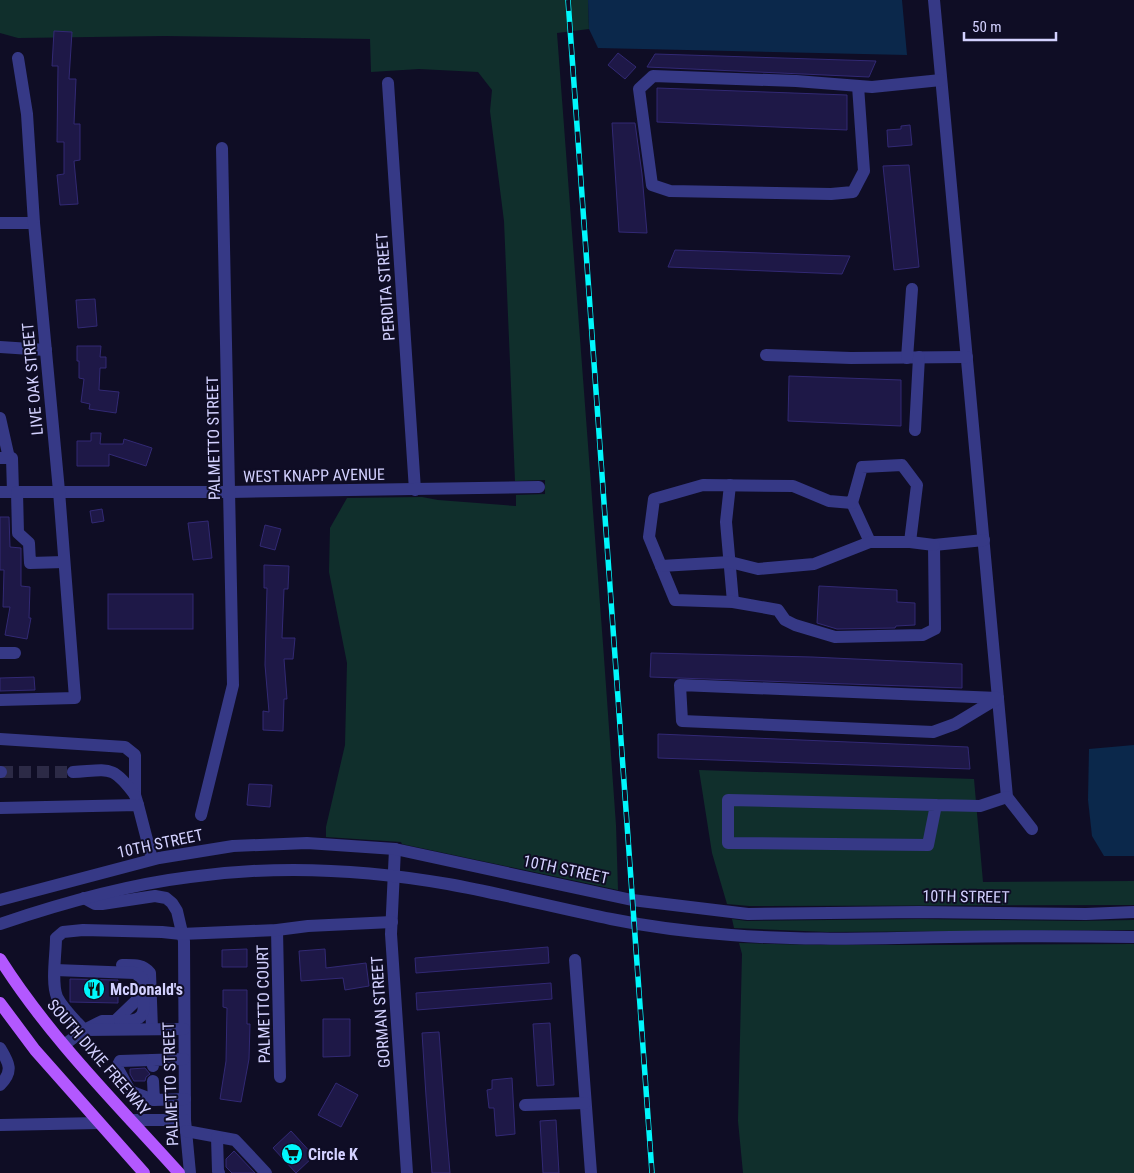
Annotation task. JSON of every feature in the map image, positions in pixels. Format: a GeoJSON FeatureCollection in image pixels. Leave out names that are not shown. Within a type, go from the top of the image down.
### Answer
{"type":"FeatureCollection","features":[{"type":"Feature","properties":{"kind":"main road","name":"SOUTH DIXIE FREEWAY"},"geometry":{"type":"LineString","coordinates":[[0,959],[27,998],[64,1045],[179,1173]]}},
{"type":"Feature","properties":{"kind":"main road"},"geometry":{"type":"LineString","coordinates":[[0,1003],[35,1050],[144,1173]]}},
{"type":"Feature","properties":{"kind":"street"},"geometry":{"type":"LineString","coordinates":[[934,0],[1007,796],[1032,829]]}},
{"type":"Feature","properties":{"kind":"street","name":"LIVE OAK STREET"},"geometry":{"type":"LineString","coordinates":[[0,700],[75,698],[59,491],[34,223],[27,114],[18,58]]}},
{"type":"Feature","properties":{"kind":"street"},"geometry":{"type":"LineString","coordinates":[[858,86],[864,172],[853,192],[831,194],[670,191],[652,184],[638,89],[653,76],[796,81],[872,87],[941,80]]}},
{"type":"Feature","properties":{"kind":"street","name":"PERDITA STREET"},"geometry":{"type":"LineString","coordinates":[[388,82],[415,490]]}},
{"type":"Feature","properties":{"kind":"street","name":"PALMETTO STREET"},"geometry":{"type":"LineString","coordinates":[[201,815],[233,685],[222,148]]}},
{"type":"Feature","properties":{"kind":"street"},"geometry":{"type":"LineString","coordinates":[[0,223],[34,223]]}},
{"type":"Feature","properties":{"kind":"street"},"geometry":{"type":"LineString","coordinates":[[912,288],[915,430]]}},
{"type":"Feature","properties":{"kind":"street"},"geometry":{"type":"LineString","coordinates":[[0,347],[46,350]]}},
{"type":"Feature","properties":{"kind":"street"},"geometry":{"type":"LineString","coordinates":[[766,355],[851,358],[967,357]]}},
{"type":"Feature","properties":{"kind":"street"},"geometry":{"type":"LineString","coordinates":[[0,418],[4,458],[12,458],[18,533],[29,543],[30,563],[64,562]]}},
{"type":"Feature","properties":{"kind":"street"},"geometry":{"type":"LineString","coordinates":[[870,542],[852,504],[862,467],[902,465],[917,485],[910,542]]}},
{"type":"Feature","properties":{"kind":"street"},"geometry":{"type":"LineString","coordinates":[[852,504],[829,501],[793,486],[703,485],[654,499],[649,537],[675,600],[734,602],[778,610],[785,620],[795,625],[835,637],[924,635],[935,629],[934,545]]}},
{"type":"Feature","properties":{"kind":"street"},"geometry":{"type":"LineString","coordinates":[[730,485],[726,522],[734,602]]}},
{"type":"Feature","properties":{"kind":"street","name":"WEST KNAPP AVENUE"},"geometry":{"type":"LineString","coordinates":[[0,492],[230,492],[539,487]]}},
{"type":"Feature","properties":{"kind":"street"},"geometry":{"type":"LineString","coordinates":[[661,566],[730,562],[758,569],[814,564],[870,542],[910,542],[934,545],[984,540]]}},
{"type":"Feature","properties":{"kind":"street"},"geometry":{"type":"LineString","coordinates":[[0,653],[15,653]]}},
{"type":"Feature","properties":{"kind":"street"},"geometry":{"type":"LineString","coordinates":[[680,685],[998,698],[955,724],[934,732],[682,720],[680,685]]}},
{"type":"Feature","properties":{"kind":"street"},"geometry":{"type":"LineString","coordinates":[[0,739],[125,747],[135,755],[137,800],[152,859]]}},
{"type":"Feature","properties":{"kind":"street"},"geometry":{"type":"LineString","coordinates":[[73,772],[110,770],[122,777],[137,800]]}},
{"type":"Feature","properties":{"kind":"street"},"geometry":{"type":"LineString","coordinates":[[936,805],[928,845],[728,843],[728,800],[980,806],[1007,796]]}},
{"type":"Feature","properties":{"kind":"street"},"geometry":{"type":"LineString","coordinates":[[0,808],[137,800]]}},
{"type":"Feature","properties":{"kind":"street","name":"10TH STREET"},"geometry":{"type":"LineString","coordinates":[[0,900],[152,859],[233,846],[307,843],[395,849],[632,900],[748,914],[920,912],[1086,914],[1134,912]]}},
{"type":"Feature","properties":{"kind":"street","name":"GORMAN STREET"},"geometry":{"type":"LineString","coordinates":[[395,849],[391,934],[407,1173]]}},
{"type":"Feature","properties":{"kind":"street"},"geometry":{"type":"LineString","coordinates":[[0,924],[84,898],[189,877],[246,872],[339,871],[454,886],[612,919],[690,931],[732,935],[826,939],[1134,936]]}},
{"type":"Feature","properties":{"kind":"street"},"geometry":{"type":"LineString","coordinates":[[576,911],[580,889]]}},
{"type":"Feature","properties":{"kind":"street","name":"PALMETTO STREET"},"geometry":{"type":"LineString","coordinates":[[84,898],[95,904],[102,904],[155,896],[166,898],[177,911],[184,941],[185,1099],[190,1173]]}},
{"type":"Feature","properties":{"kind":"street"},"geometry":{"type":"LineString","coordinates":[[689,908],[690,931]]}},
{"type":"Feature","properties":{"kind":"street"},"geometry":{"type":"LineString","coordinates":[[84,1030],[60,1002],[56,994],[56,938],[64,932],[130,930],[181,934],[392,922]]}},
{"type":"Feature","properties":{"kind":"street","name":"PALMETTO COURT"},"geometry":{"type":"LineString","coordinates":[[277,930],[280,1077]]}},
{"type":"Feature","properties":{"kind":"street"},"geometry":{"type":"LineString","coordinates":[[574,960],[591,1173]]}},
{"type":"Feature","properties":{"kind":"street"},"geometry":{"type":"LineString","coordinates":[[55,969],[76,964],[137,965],[146,968],[150,973],[152,1029]]}},
{"type":"Feature","properties":{"kind":"street"},"geometry":{"type":"LineString","coordinates":[[55,969],[135,973],[142,978],[144,987],[143,994],[115,1021],[102,1021],[84,1030],[64,1045]]}},
{"type":"Feature","properties":{"kind":"street"},"geometry":{"type":"LineString","coordinates":[[84,1030],[184,1029]]}},
{"type":"Feature","properties":{"kind":"street"},"geometry":{"type":"LineString","coordinates":[[0,1048],[10,1064],[9,1072],[0,1085]]}},
{"type":"Feature","properties":{"kind":"street"},"geometry":{"type":"LineString","coordinates":[[184,1059],[153,1063],[120,1061],[118,1067],[130,1091],[154,1100],[185,1099]]}},
{"type":"Feature","properties":{"kind":"street"},"geometry":{"type":"LineString","coordinates":[[153,1082],[154,1100]]}},
{"type":"Feature","properties":{"kind":"street"},"geometry":{"type":"LineString","coordinates":[[525,1105],[586,1103]]}},
{"type":"Feature","properties":{"kind":"street"},"geometry":{"type":"LineString","coordinates":[[131,1120],[186,1126],[217,1137],[235,1140],[266,1173]]}},
{"type":"Feature","properties":{"kind":"street"},"geometry":{"type":"LineString","coordinates":[[0,1125],[99,1123]]}},
{"type":"Feature","properties":{"kind":"street"},"geometry":{"type":"LineString","coordinates":[[217,1137],[219,1173]]}},
{"type":"Feature","properties":{"kind":"green space"},"geometry":{"type":"Polygon","coordinates":[[[0,0],[588,0],[589,29],[557,33],[616,825],[618,890],[402,844],[401,842],[326,837],[326,827],[345,745],[347,663],[329,572],[330,528],[347,498],[422,497],[516,506],[516,495],[545,494],[545,480],[515,481],[504,221],[490,111],[492,90],[478,72],[419,69],[371,72],[370,39],[165,36],[18,38],[0,33],[0,0]]]}},
{"type":"Feature","properties":{"kind":"green space"},"geometry":{"type":"Polygon","coordinates":[[[699,770],[974,779],[983,882],[1134,881],[1134,905],[749,906],[727,904],[712,853],[699,770]]]}},
{"type":"Feature","properties":{"kind":"green space"},"geometry":{"type":"Polygon","coordinates":[[[732,919],[747,921],[919,919],[1134,920],[1134,930],[827,932],[734,928],[732,919]]]}},
{"type":"Feature","properties":{"kind":"green space"},"geometry":{"type":"Polygon","coordinates":[[[739,943],[887,945],[1134,944],[1134,1173],[743,1173],[738,1121],[742,954],[739,943]]]}},
{"type":"Feature","properties":{"kind":"water"},"geometry":{"type":"Polygon","coordinates":[[[588,0],[902,0],[907,55],[598,48],[589,29],[588,0]]]}},
{"type":"Feature","properties":{"kind":"water"},"geometry":{"type":"Polygon","coordinates":[[[1134,745],[1134,856],[1104,856],[1092,836],[1088,800],[1089,749],[1134,745]]]}},
{"type":"Feature","properties":{"kind":"building"},"geometry":{"type":"Polygon","coordinates":[[[54,31],[72,32],[69,79],[76,79],[74,124],[80,124],[80,160],[74,161],[78,204],[60,205],[57,175],[64,174],[64,142],[57,142],[58,66],[52,66],[54,31]]]}},
{"type":"Feature","properties":{"kind":"building"},"geometry":{"type":"Polygon","coordinates":[[[618,53],[636,67],[625,79],[608,65],[618,53]]]}},
{"type":"Feature","properties":{"kind":"building"},"geometry":{"type":"Polygon","coordinates":[[[655,54],[876,61],[869,77],[647,67],[655,54]]]}},
{"type":"Feature","properties":{"kind":"building"},"geometry":{"type":"Polygon","coordinates":[[[657,88],[847,95],[847,130],[657,122],[657,88]]]}},
{"type":"Feature","properties":{"kind":"building"},"geometry":{"type":"Polygon","coordinates":[[[612,123],[635,123],[647,233],[619,232],[612,123]]]}},
{"type":"Feature","properties":{"kind":"building"},"geometry":{"type":"Polygon","coordinates":[[[910,125],[912,145],[888,147],[887,130],[901,129],[901,126],[910,125]]]}},
{"type":"Feature","properties":{"kind":"building"},"geometry":{"type":"Polygon","coordinates":[[[909,165],[919,267],[894,270],[883,166],[909,165]]]}},
{"type":"Feature","properties":{"kind":"building"},"geometry":{"type":"Polygon","coordinates":[[[675,250],[850,256],[842,274],[668,267],[675,250]]]}},
{"type":"Feature","properties":{"kind":"building"},"geometry":{"type":"Polygon","coordinates":[[[95,299],[97,326],[78,328],[76,300],[95,299]]]}},
{"type":"Feature","properties":{"kind":"building"},"geometry":{"type":"Polygon","coordinates":[[[77,346],[101,346],[100,357],[106,357],[106,368],[100,368],[99,390],[119,392],[116,413],[89,409],[90,404],[81,402],[84,379],[79,378],[77,346]]]}},
{"type":"Feature","properties":{"kind":"building"},"geometry":{"type":"Polygon","coordinates":[[[789,376],[901,380],[901,426],[788,421],[789,376]]]}},
{"type":"Feature","properties":{"kind":"building"},"geometry":{"type":"Polygon","coordinates":[[[91,433],[101,433],[100,444],[123,444],[124,439],[152,448],[146,466],[109,454],[109,466],[77,466],[77,441],[91,441],[91,433]]]}},
{"type":"Feature","properties":{"kind":"building"},"geometry":{"type":"Polygon","coordinates":[[[102,509],[104,521],[92,523],[90,511],[102,509]]]}},
{"type":"Feature","properties":{"kind":"building"},"geometry":{"type":"Polygon","coordinates":[[[0,517],[9,517],[10,547],[21,548],[21,586],[30,587],[29,618],[31,618],[27,639],[5,635],[10,607],[3,607],[4,570],[0,570],[0,517]]]}},
{"type":"Feature","properties":{"kind":"building"},"geometry":{"type":"Polygon","coordinates":[[[208,521],[212,558],[193,560],[188,523],[208,521]]]}},
{"type":"Feature","properties":{"kind":"building"},"geometry":{"type":"Polygon","coordinates":[[[265,525],[281,529],[275,550],[260,546],[265,525]]]}},
{"type":"Feature","properties":{"kind":"building"},"geometry":{"type":"Polygon","coordinates":[[[264,565],[289,566],[288,589],[284,589],[282,638],[295,638],[293,659],[284,659],[287,699],[284,699],[283,731],[263,730],[263,711],[269,712],[265,665],[267,588],[264,588],[264,565]]]}},
{"type":"Feature","properties":{"kind":"building"},"geometry":{"type":"Polygon","coordinates":[[[819,586],[897,590],[897,602],[915,603],[915,625],[896,626],[895,628],[837,629],[817,623],[819,586]]]}},
{"type":"Feature","properties":{"kind":"building"},"geometry":{"type":"Polygon","coordinates":[[[108,594],[193,594],[193,629],[108,629],[108,594]]]}},
{"type":"Feature","properties":{"kind":"building"},"geometry":{"type":"Polygon","coordinates":[[[651,653],[812,657],[962,664],[962,688],[650,677],[651,653]]]}},
{"type":"Feature","properties":{"kind":"building"},"geometry":{"type":"Polygon","coordinates":[[[34,677],[35,690],[0,691],[0,678],[34,677]]]}},
{"type":"Feature","properties":{"kind":"building"},"geometry":{"type":"Polygon","coordinates":[[[658,734],[968,747],[970,769],[658,758],[658,734]]]}},
{"type":"Feature","properties":{"kind":"building"},"geometry":{"type":"Polygon","coordinates":[[[249,784],[272,785],[270,807],[247,805],[249,784]]]}},
{"type":"Feature","properties":{"kind":"building"},"geometry":{"type":"Polygon","coordinates":[[[548,947],[549,963],[416,973],[415,958],[548,947]]]}},
{"type":"Feature","properties":{"kind":"building"},"geometry":{"type":"Polygon","coordinates":[[[247,949],[247,967],[222,967],[222,950],[247,949]]]}},
{"type":"Feature","properties":{"kind":"building"},"geometry":{"type":"Polygon","coordinates":[[[325,949],[326,968],[366,963],[369,986],[345,990],[343,978],[301,981],[299,951],[325,949]]]}},
{"type":"Feature","properties":{"kind":"building"},"geometry":{"type":"Polygon","coordinates":[[[70,979],[118,980],[118,1003],[70,1002],[70,979]]]}},
{"type":"Feature","properties":{"kind":"building"},"geometry":{"type":"Polygon","coordinates":[[[551,983],[552,999],[417,1010],[416,993],[551,983]]]}},
{"type":"Feature","properties":{"kind":"building"},"geometry":{"type":"Polygon","coordinates":[[[223,990],[247,990],[247,1024],[250,1024],[249,1059],[241,1102],[220,1099],[226,1061],[227,1008],[223,1007],[223,990]]]}},
{"type":"Feature","properties":{"kind":"building"},"geometry":{"type":"Polygon","coordinates":[[[323,1019],[350,1019],[350,1056],[323,1057],[323,1019]]]}},
{"type":"Feature","properties":{"kind":"building"},"geometry":{"type":"Polygon","coordinates":[[[550,1023],[554,1085],[537,1086],[533,1024],[550,1023]]]}},
{"type":"Feature","properties":{"kind":"building"},"geometry":{"type":"Polygon","coordinates":[[[439,1032],[450,1173],[432,1173],[422,1033],[439,1032]]]}},
{"type":"Feature","properties":{"kind":"building"},"geometry":{"type":"Polygon","coordinates":[[[145,1068],[150,1074],[146,1077],[145,1081],[134,1081],[130,1074],[130,1069],[145,1068]]]}},
{"type":"Feature","properties":{"kind":"building"},"geometry":{"type":"Polygon","coordinates":[[[512,1078],[515,1134],[496,1136],[494,1108],[489,1108],[487,1090],[492,1089],[492,1080],[512,1078]]]}},
{"type":"Feature","properties":{"kind":"building"},"geometry":{"type":"Polygon","coordinates":[[[336,1083],[358,1095],[341,1127],[318,1115],[336,1083]]]}},
{"type":"Feature","properties":{"kind":"building"},"geometry":{"type":"Polygon","coordinates":[[[556,1120],[559,1173],[543,1173],[540,1121],[556,1120]]]}},
{"type":"Feature","properties":{"kind":"building"},"geometry":{"type":"Polygon","coordinates":[[[291,1131],[314,1156],[296,1173],[273,1148],[291,1131]]]}},
{"type":"Feature","properties":{"kind":"building"},"geometry":{"type":"Polygon","coordinates":[[[234,1151],[255,1173],[232,1173],[226,1167],[226,1159],[234,1151]]]}},
{"type":"Feature","properties":{"kind":"tunnel"},"geometry":{"type":"LineString","coordinates":[[1,772],[73,772]]}},
{"type":"Feature","properties":{"kind":"railway"},"geometry":{"type":"LineString","coordinates":[[568,0],[652,1173]]}},
{"type":"Feature","properties":{"kind":"place","name":"McDonald's"},"geometry":{"type":"Point","coordinates":[94,989]}},
{"type":"Feature","properties":{"kind":"place","name":"Circle K"},"geometry":{"type":"Point","coordinates":[292,1154]}}]}
